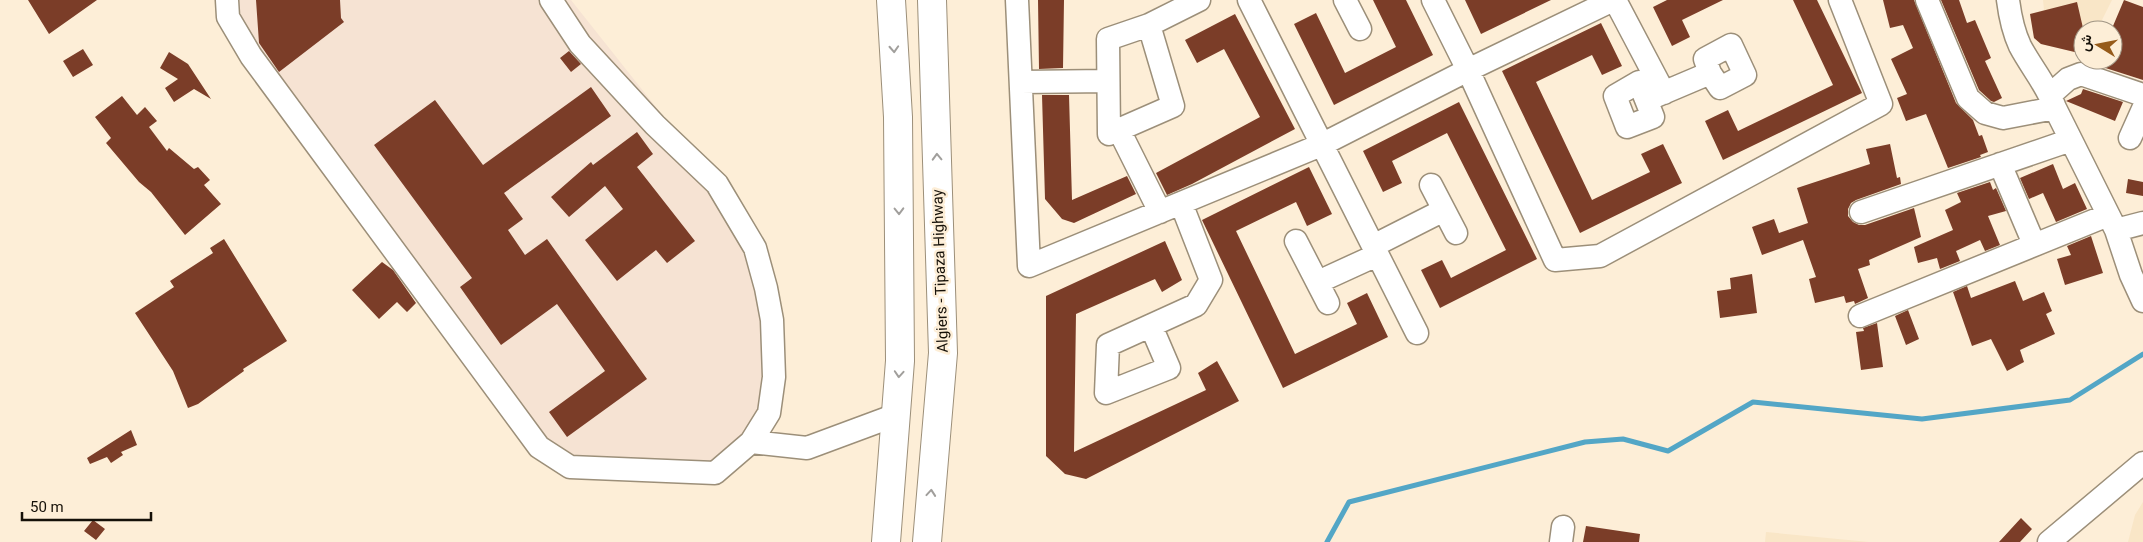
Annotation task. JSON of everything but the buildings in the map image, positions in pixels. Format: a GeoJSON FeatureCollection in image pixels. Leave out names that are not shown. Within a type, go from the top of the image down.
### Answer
{"type":"FeatureCollection","features":[{"type":"Feature","properties":{"kind":"highway"},"geometry":{"type":"LineString","coordinates":[[886,542],[900,362],[898,166],[891,0]]}},
{"type":"Feature","properties":{"kind":"highway","name":"Algiers - Tipaza Highway"},"geometry":{"type":"LineString","coordinates":[[927,542],[943,353],[932,0]]}},
{"type":"Feature","properties":{"kind":"street"},"geometry":{"type":"LineString","coordinates":[[227,0],[228,17],[251,56],[539,447],[570,468],[715,473],[750,442],[769,412],[774,377],[772,320],[766,288],[755,248],[717,184],[655,124],[580,44],[551,0]]}},
{"type":"Feature","properties":{"kind":"street"},"geometry":{"type":"LineString","coordinates":[[1017,0],[1029,266],[1321,145],[1468,70],[1614,0],[1656,96],[1710,73]]}},
{"type":"Feature","properties":{"kind":"street"},"geometry":{"type":"LineString","coordinates":[[1148,25],[1173,106],[1109,134],[1108,39],[1148,25],[1200,0]]}},
{"type":"Feature","properties":{"kind":"street"},"geometry":{"type":"LineString","coordinates":[[1249,0],[1417,333]]}},
{"type":"Feature","properties":{"kind":"street"},"geometry":{"type":"LineString","coordinates":[[1346,0],[1360,29]]}},
{"type":"Feature","properties":{"kind":"street"},"geometry":{"type":"LineString","coordinates":[[1433,0],[1468,70],[1555,260],[1600,256],[1881,104],[1840,0]]}},
{"type":"Feature","properties":{"kind":"street"},"geometry":{"type":"LineString","coordinates":[[1927,0],[1968,98],[1985,113],[2003,118],[2052,101],[2068,79],[2081,74],[2143,95]]}},
{"type":"Feature","properties":{"kind":"street"},"geometry":{"type":"LineString","coordinates":[[2008,0],[2011,21],[2020,46],[2052,101],[2070,140],[2137,267],[2143,301]]}},
{"type":"Feature","properties":{"kind":"street"},"geometry":{"type":"LineString","coordinates":[[1021,82],[1108,81]]}},
{"type":"Feature","properties":{"kind":"street"},"geometry":{"type":"LineString","coordinates":[[2130,138],[2143,110]]}},
{"type":"Feature","properties":{"kind":"street"},"geometry":{"type":"LineString","coordinates":[[1119,130],[1160,212]]}},
{"type":"Feature","properties":{"kind":"street"},"geometry":{"type":"LineString","coordinates":[[1861,212],[2070,140]]}},
{"type":"Feature","properties":{"kind":"street"},"geometry":{"type":"LineString","coordinates":[[2000,164],[2034,244]]}},
{"type":"Feature","properties":{"kind":"street"},"geometry":{"type":"LineString","coordinates":[[1431,185],[1456,233]]}},
{"type":"Feature","properties":{"kind":"street"},"geometry":{"type":"LineString","coordinates":[[1151,326],[1196,305],[1211,280],[1181,203]]}},
{"type":"Feature","properties":{"kind":"street"},"geometry":{"type":"LineString","coordinates":[[1318,282],[1444,210]]}},
{"type":"Feature","properties":{"kind":"street"},"geometry":{"type":"LineString","coordinates":[[1860,316],[2034,244],[2112,222],[2143,222]]}},
{"type":"Feature","properties":{"kind":"street"},"geometry":{"type":"LineString","coordinates":[[1296,241],[1328,303]]}},
{"type":"Feature","properties":{"kind":"street"},"geometry":{"type":"LineString","coordinates":[[750,442],[807,448],[896,415]]}},
{"type":"Feature","properties":{"kind":"street"},"geometry":{"type":"LineString","coordinates":[[2049,542],[2143,463]]}},
{"type":"Feature","properties":{"kind":"shaded area"},"geometry":{"type":"Polygon","coordinates":[[[227,0],[571,0],[717,184],[755,248],[769,413],[715,473],[570,467],[539,447],[251,56],[227,0]]]}},
{"type":"Feature","properties":{"kind":"shaded area"},"geometry":{"type":"Polygon","coordinates":[[[2043,0],[2112,0],[2102,20],[2073,20],[2073,52],[2041,44],[2034,38],[2030,14],[2044,10],[2043,0]]]}},
{"type":"Feature","properties":{"kind":"shaded area"},"geometry":{"type":"Polygon","coordinates":[[[2143,502],[2143,542],[2128,542],[2135,515],[2143,502]]]}},
{"type":"Feature","properties":{"kind":"shaded area"},"geometry":{"type":"Polygon","coordinates":[[[1766,532],[1869,542],[1765,542],[1766,532]]]}},
{"type":"Feature","properties":{"kind":"waterway"},"geometry":{"type":"LineString","coordinates":[[1327,542],[1349,502],[1585,442],[1623,439],[1668,451],[1753,402],[1922,419],[2070,400],[2143,354]]}}]}
